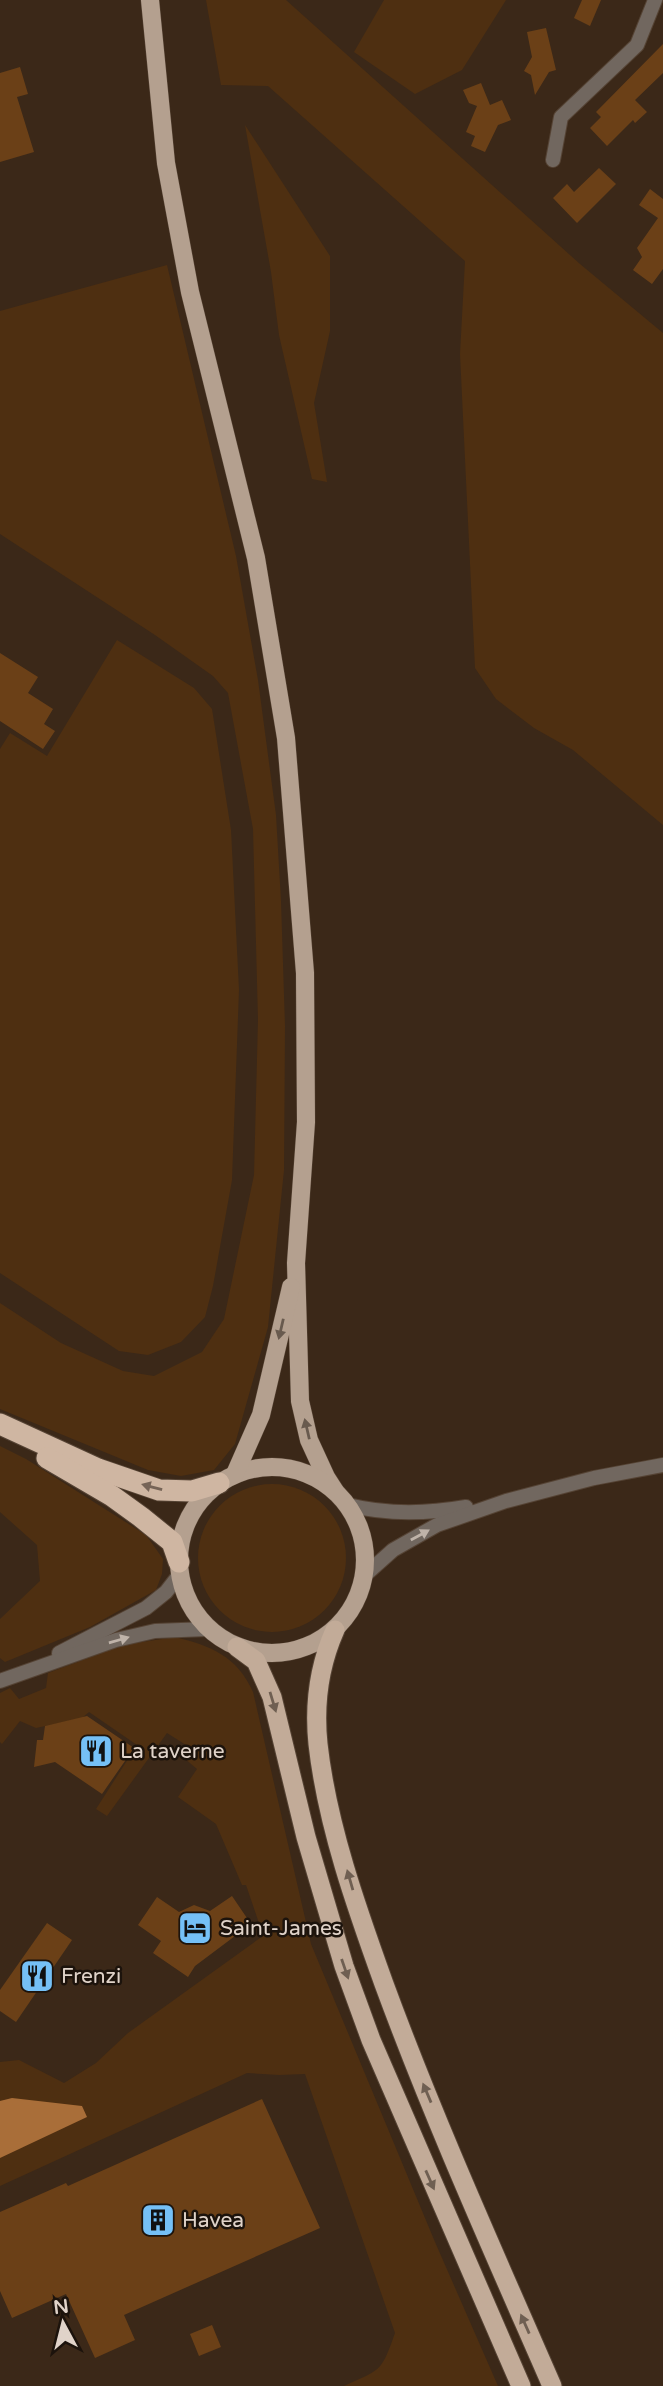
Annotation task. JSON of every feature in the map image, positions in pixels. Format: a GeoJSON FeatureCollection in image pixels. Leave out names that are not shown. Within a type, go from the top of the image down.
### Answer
{"type":"FeatureCollection","features":[{"type":"Feature","properties":{"kind":"highway"},"geometry":{"type":"LineString","coordinates":[[0,1424],[98,1469],[159,1490],[192,1491],[227,1479]]}},
{"type":"Feature","properties":{"kind":"highway"},"geometry":{"type":"LineString","coordinates":[[0,1437],[44,1457],[122,1503],[172,1542],[179,1568]]}},
{"type":"Feature","properties":{"kind":"highway"},"geometry":{"type":"LineString","coordinates":[[335,1630],[327,1646],[317,1692],[318,1744],[331,1810],[355,1899],[406,2042],[552,2386]]}},
{"type":"Feature","properties":{"kind":"highway"},"geometry":{"type":"LineString","coordinates":[[237,1647],[256,1661],[272,1697],[306,1837],[344,1966],[371,2040],[521,2386]]}},
{"type":"Feature","properties":{"kind":"main road"},"geometry":{"type":"LineString","coordinates":[[137,0],[156,63]]}},
{"type":"Feature","properties":{"kind":"main road"},"geometry":{"type":"LineString","coordinates":[[150,0],[166,163],[185,266],[256,558],[286,738],[305,972],[306,1122],[296,1263],[300,1401],[309,1440],[326,1477],[348,1505],[360,1526],[366,1550],[365,1575],[349,1614],[335,1630],[313,1644],[288,1653],[262,1653],[237,1647],[208,1629],[186,1597],[179,1568],[181,1539],[189,1518],[202,1499],[227,1479],[261,1467],[288,1468],[313,1476],[335,1491]]}},
{"type":"Feature","properties":{"kind":"main road"},"geometry":{"type":"LineString","coordinates":[[227,1479],[261,1415],[296,1263]]}},
{"type":"Feature","properties":{"kind":"street"},"geometry":{"type":"LineString","coordinates":[[553,160],[561,117],[637,45],[655,0]]}},
{"type":"Feature","properties":{"kind":"street"},"geometry":{"type":"LineString","coordinates":[[365,1575],[393,1550],[437,1525],[506,1501],[594,1478],[663,1465]]}},
{"type":"Feature","properties":{"kind":"street"},"geometry":{"type":"LineString","coordinates":[[348,1505],[388,1513],[434,1513],[506,1501]]}},
{"type":"Feature","properties":{"kind":"street"},"geometry":{"type":"LineString","coordinates":[[30,1669],[146,1608],[166,1592],[179,1568]]}},
{"type":"Feature","properties":{"kind":"street"},"geometry":{"type":"LineString","coordinates":[[0,1681],[116,1640],[155,1631],[208,1629]]}},
{"type":"Feature","properties":{"kind":"shaded area"},"geometry":{"type":"Polygon","coordinates":[[[206,0],[286,0],[580,264],[663,333],[663,825],[573,750],[534,728],[496,699],[475,668],[460,354],[465,261],[268,86],[221,85],[206,0]]]}},
{"type":"Feature","properties":{"kind":"shaded area"},"geometry":{"type":"Polygon","coordinates":[[[384,0],[506,0],[462,70],[415,94],[354,52],[384,0]]]}},
{"type":"Feature","properties":{"kind":"shaded area"},"geometry":{"type":"Polygon","coordinates":[[[245,125],[330,256],[330,331],[314,403],[327,482],[312,479],[279,335],[271,272],[245,125]]]}},
{"type":"Feature","properties":{"kind":"shaded area"},"geometry":{"type":"Polygon","coordinates":[[[167,265],[236,556],[258,680],[276,815],[285,1026],[284,1170],[268,1327],[235,1444],[214,1470],[181,1476],[148,1470],[0,1409],[0,1303],[61,1343],[123,1371],[154,1376],[202,1352],[224,1319],[254,1175],[258,1020],[253,829],[228,693],[213,676],[155,635],[0,534],[0,311],[167,265]]]}},
{"type":"Feature","properties":{"kind":"shaded area"},"geometry":{"type":"Polygon","coordinates":[[[117,640],[194,688],[212,709],[231,830],[239,990],[232,1180],[213,1286],[205,1317],[181,1342],[148,1355],[119,1351],[0,1273],[0,749],[10,733],[47,756],[117,640]]]}},
{"type":"Feature","properties":{"kind":"shaded area"},"geometry":{"type":"Polygon","coordinates":[[[0,1446],[26,1459],[146,1535],[163,1559],[162,1574],[156,1590],[90,1627],[5,1662],[0,1658],[0,1619],[40,1581],[37,1545],[0,1512],[0,1446]]]}},
{"type":"Feature","properties":{"kind":"shaded area"},"geometry":{"type":"Polygon","coordinates":[[[272,1484],[300,1490],[324,1506],[340,1530],[346,1558],[340,1586],[324,1610],[300,1626],[272,1632],[244,1626],[220,1610],[204,1586],[198,1558],[204,1530],[220,1506],[244,1490],[272,1484]]]}},
{"type":"Feature","properties":{"kind":"shaded area"},"geometry":{"type":"Polygon","coordinates":[[[175,1637],[222,1654],[239,1669],[253,1692],[311,1944],[498,2386],[344,2386],[378,2368],[395,2333],[305,2074],[247,2073],[0,2186],[0,2062],[19,2060],[64,2083],[96,2063],[128,2033],[260,1938],[261,1929],[246,1885],[242,1885],[216,1824],[178,1797],[197,1769],[184,1758],[186,1745],[167,1733],[107,1816],[96,1809],[137,1745],[89,1712],[82,1718],[36,1728],[20,1721],[2,1744],[0,1742],[0,1693],[10,1688],[19,1699],[46,1688],[48,1673],[123,1645],[175,1637]]]}},
{"type":"Feature","properties":{"kind":"shaded area"},"geometry":{"type":"Polygon","coordinates":[[[12,2098],[82,2106],[87,2117],[0,2158],[0,2101],[12,2098]]]}},
{"type":"Feature","properties":{"kind":"building"},"geometry":{"type":"Polygon","coordinates":[[[582,0],[601,0],[590,26],[574,18],[582,0]]]}},
{"type":"Feature","properties":{"kind":"building"},"geometry":{"type":"Polygon","coordinates":[[[546,28],[556,70],[549,72],[535,95],[531,75],[524,71],[532,57],[527,32],[546,28]]]}},
{"type":"Feature","properties":{"kind":"building"},"geometry":{"type":"Polygon","coordinates":[[[663,44],[663,73],[635,100],[647,112],[635,123],[633,120],[607,146],[590,128],[601,117],[596,112],[663,44]]]}},
{"type":"Feature","properties":{"kind":"building"},"geometry":{"type":"Polygon","coordinates":[[[20,67],[28,94],[17,97],[34,152],[0,162],[0,73],[20,67]]]}},
{"type":"Feature","properties":{"kind":"building"},"geometry":{"type":"Polygon","coordinates":[[[481,83],[490,105],[502,100],[511,120],[498,125],[485,152],[471,146],[475,136],[466,132],[477,106],[469,103],[463,90],[481,83]]]}},
{"type":"Feature","properties":{"kind":"building"},"geometry":{"type":"Polygon","coordinates":[[[599,168],[616,184],[577,223],[553,198],[567,184],[574,192],[599,168]]]}},
{"type":"Feature","properties":{"kind":"building"},"geometry":{"type":"Polygon","coordinates":[[[650,189],[663,199],[663,269],[652,284],[633,270],[642,257],[637,248],[658,218],[639,205],[650,189]]]}},
{"type":"Feature","properties":{"kind":"building"},"geometry":{"type":"Polygon","coordinates":[[[0,653],[38,677],[28,693],[53,709],[44,724],[55,731],[43,749],[0,721],[0,653]]]}},
{"type":"Feature","properties":{"kind":"building"},"geometry":{"type":"Polygon","coordinates":[[[87,1716],[134,1748],[102,1794],[55,1762],[34,1767],[37,1740],[43,1740],[45,1726],[87,1716]]]}},
{"type":"Feature","properties":{"kind":"building"},"geometry":{"type":"Polygon","coordinates":[[[232,1896],[251,1924],[195,1966],[188,1977],[153,1953],[161,1941],[138,1925],[157,1897],[179,1912],[194,1905],[210,1911],[232,1896]]]}},
{"type":"Feature","properties":{"kind":"building"},"geometry":{"type":"Polygon","coordinates":[[[47,1923],[72,1940],[16,2022],[0,2011],[0,1990],[47,1923]]]}},
{"type":"Feature","properties":{"kind":"building","name":"Havea"},"geometry":{"type":"Polygon","coordinates":[[[262,2099],[320,2228],[124,2315],[135,2340],[95,2358],[66,2294],[12,2318],[0,2291],[0,2212],[66,2183],[68,2186],[262,2099]]]}},
{"type":"Feature","properties":{"kind":"building"},"geometry":{"type":"Polygon","coordinates":[[[212,2325],[221,2347],[199,2356],[190,2334],[212,2325]]]}},
{"type":"Feature","properties":{"kind":"place","name":"La taverne"},"geometry":{"type":"Point","coordinates":[96,1751]}},
{"type":"Feature","properties":{"kind":"place","name":"Saint-James"},"geometry":{"type":"Point","coordinates":[195,1928]}},
{"type":"Feature","properties":{"kind":"place","name":"Frenzi"},"geometry":{"type":"Point","coordinates":[37,1976]}},
{"type":"Feature","properties":{"kind":"place","name":"Havea"},"geometry":{"type":"Point","coordinates":[158,2220]}}]}
